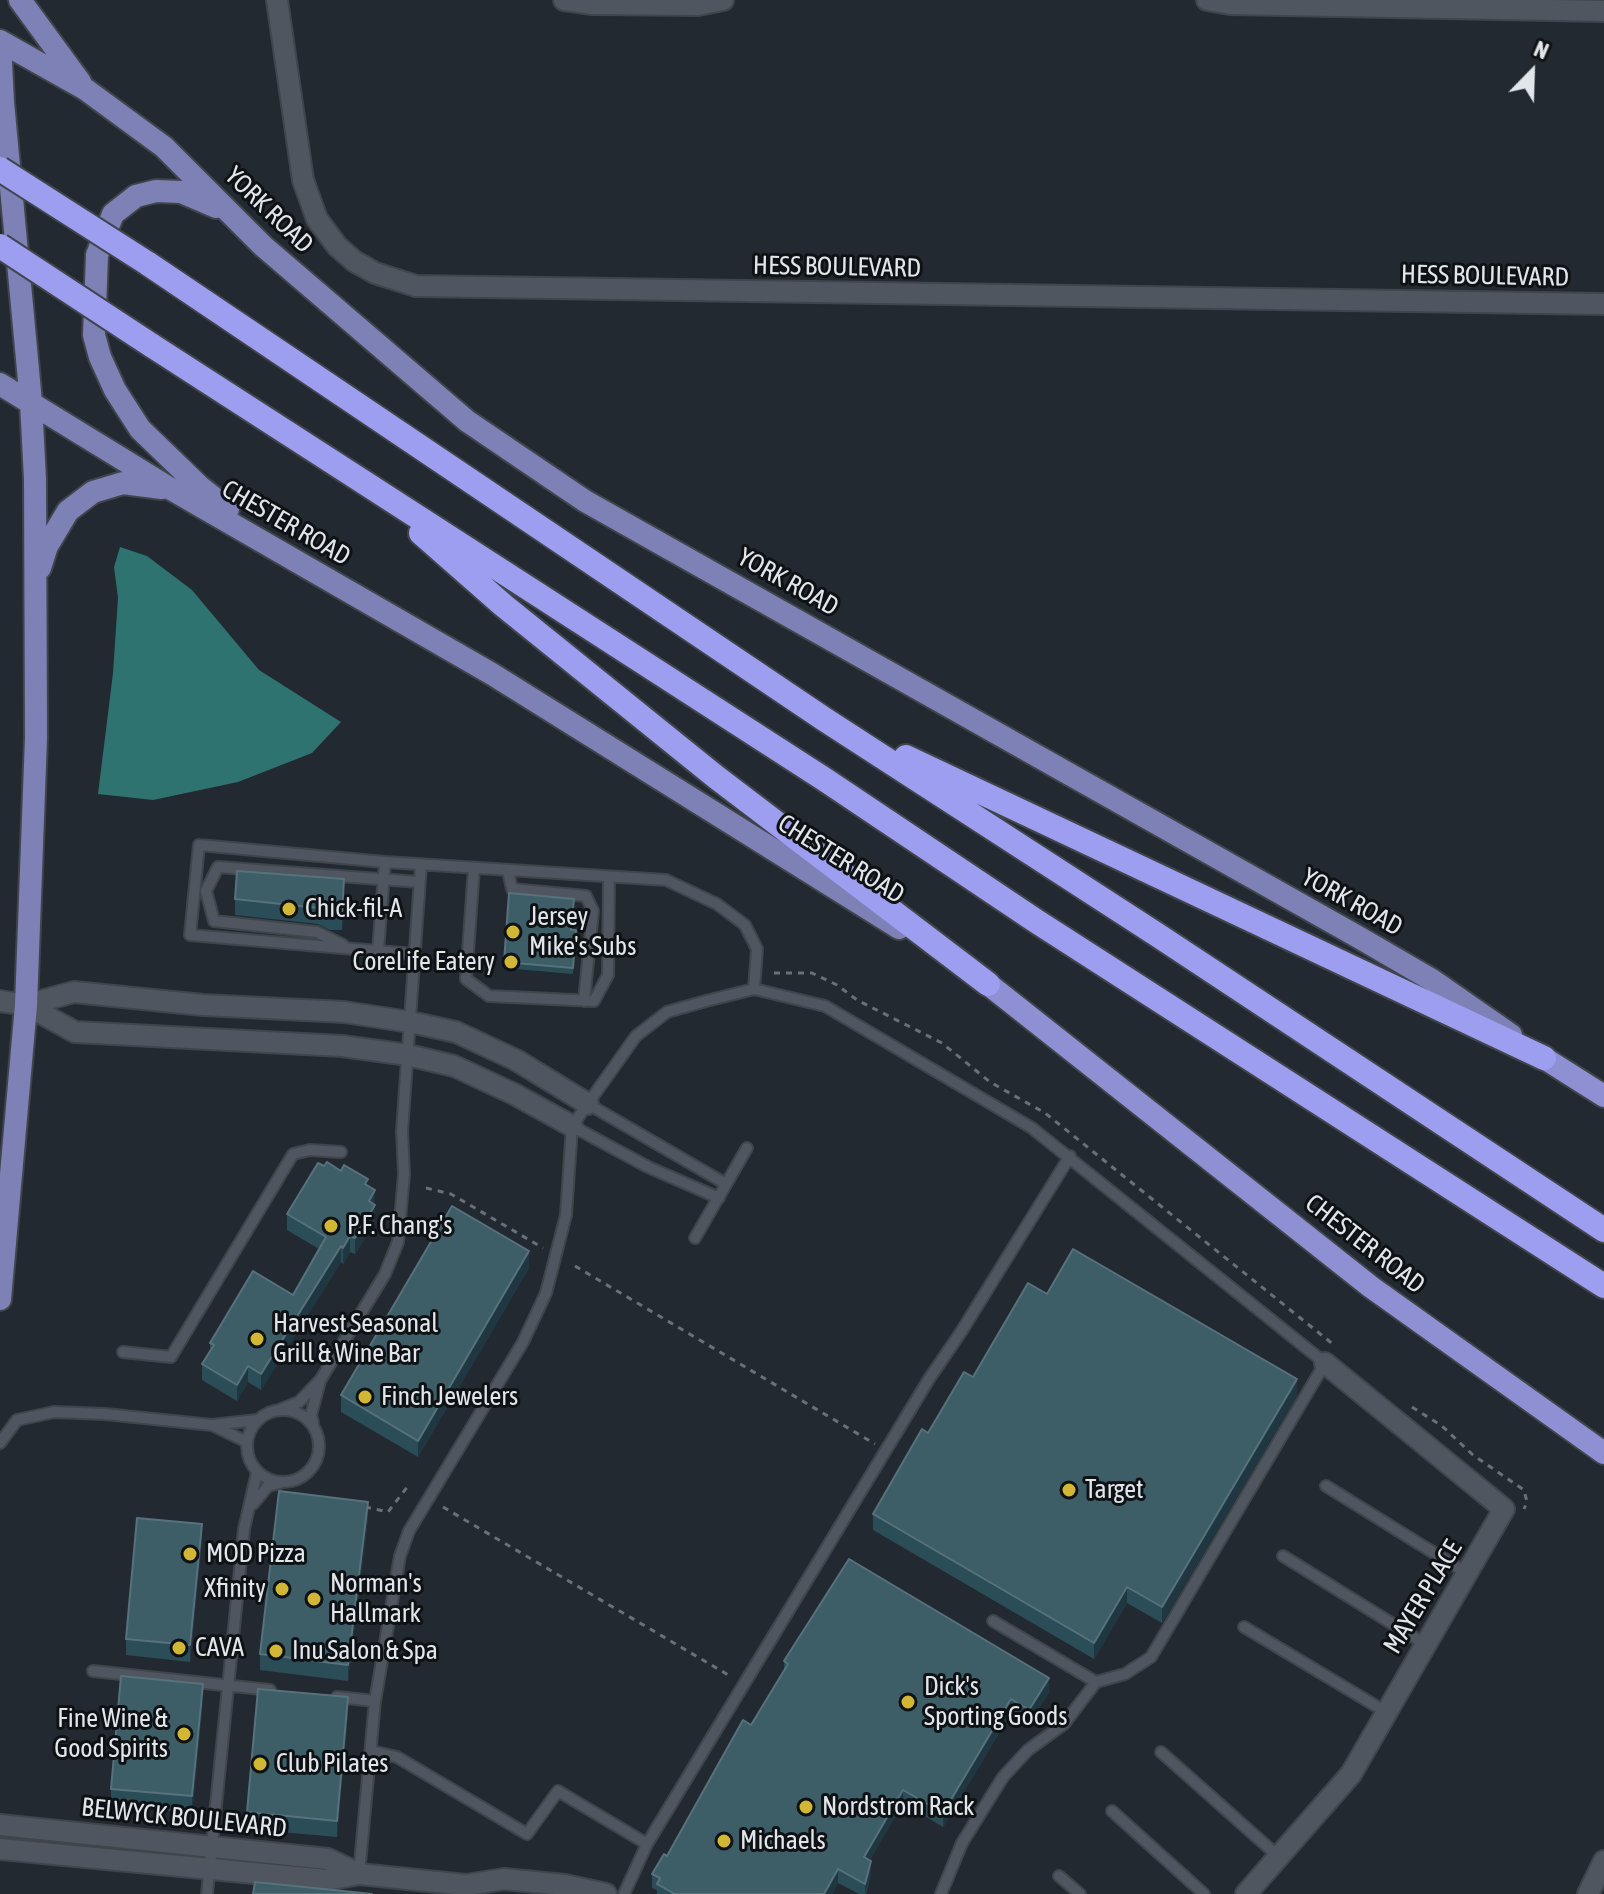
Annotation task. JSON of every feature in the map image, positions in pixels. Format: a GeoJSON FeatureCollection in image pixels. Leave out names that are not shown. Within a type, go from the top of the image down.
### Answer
{"type":"FeatureCollection","features":[{"type":"Feature","properties":{"kind":"highway"},"geometry":{"type":"LineString","coordinates":[[0,169],[147,263],[824,719],[1604,1230]]}},
{"type":"Feature","properties":{"kind":"highway"},"geometry":{"type":"LineString","coordinates":[[0,246],[824,779],[1036,921],[1604,1286]]}},
{"type":"Feature","properties":{"kind":"highway"},"geometry":{"type":"LineString","coordinates":[[352,474],[503,605],[716,777],[988,984]]}},
{"type":"Feature","properties":{"kind":"highway"},"geometry":{"type":"LineString","coordinates":[[824,719],[1544,1058]]}},
{"type":"Feature","properties":{"kind":"highway","name":"CHESTER ROAD"},"geometry":{"type":"LineString","coordinates":[[988,984],[1371,1287],[1604,1453]]}},
{"type":"Feature","properties":{"kind":"highway","name":"YORK ROAD"},"geometry":{"type":"LineString","coordinates":[[1544,1058],[1604,1096]]}},
{"type":"Feature","properties":{"kind":"highway"},"geometry":{"type":"LineString","coordinates":[[1581,1437],[1604,1447]]}},
{"type":"Feature","properties":{"kind":"main road"},"geometry":{"type":"LineString","coordinates":[[20,0],[85,89]]}},
{"type":"Feature","properties":{"kind":"main road"},"geometry":{"type":"LineString","coordinates":[[0,42],[35,479],[36,738],[26,1005],[0,1299]]}},
{"type":"Feature","properties":{"kind":"main road","name":"YORK ROAD"},"geometry":{"type":"LineString","coordinates":[[0,42],[85,89],[164,147],[263,246],[467,421],[585,501],[1432,980],[1544,1058]]}},
{"type":"Feature","properties":{"kind":"main road"},"geometry":{"type":"LineString","coordinates":[[232,215],[181,192],[156,191],[136,196],[113,214],[97,255],[94,335],[115,390],[140,429],[199,486],[287,556]]}},
{"type":"Feature","properties":{"kind":"main road","name":"CHESTER ROAD"},"geometry":{"type":"LineString","coordinates":[[0,384],[171,489],[492,674],[988,984]]}},
{"type":"Feature","properties":{"kind":"main road"},"geometry":{"type":"LineString","coordinates":[[35,584],[47,546],[68,511],[93,492],[123,483],[171,489]]}},
{"type":"Feature","properties":{"kind":"street","name":"HESS BOULEVARD"},"geometry":{"type":"LineString","coordinates":[[277,0],[308,199],[317,219],[337,246],[354,261],[398,282],[442,289],[1604,304]]}},
{"type":"Feature","properties":{"kind":"street"},"geometry":{"type":"LineString","coordinates":[[564,0],[593,4],[698,5],[723,0]]}},
{"type":"Feature","properties":{"kind":"street"},"geometry":{"type":"LineString","coordinates":[[1207,0],[1230,4],[1604,11]]}},
{"type":"Feature","properties":{"kind":"street"},"geometry":{"type":"LineString","coordinates":[[26,1005],[74,992],[203,1005],[344,1012],[410,1022],[456,1032],[504,1054],[588,1104]]}},
{"type":"Feature","properties":{"kind":"street"},"geometry":{"type":"LineString","coordinates":[[0,1001],[26,1005],[75,1032],[342,1046],[408,1055],[454,1066],[572,1126]]}},
{"type":"Feature","properties":{"kind":"street","name":"MAYER PLACE"},"geometry":{"type":"LineString","coordinates":[[1246,1894],[1351,1774],[1504,1509],[1325,1363]]}},
{"type":"Feature","properties":{"kind":"street","name":"BELWYCK BOULEVARD"},"geometry":{"type":"LineString","coordinates":[[0,1825],[328,1859],[359,1874],[488,1894]]}},
{"type":"Feature","properties":{"kind":"street","name":"BELWYCK BOULEVARD"},"geometry":{"type":"LineString","coordinates":[[0,1849],[327,1880],[359,1874]]}},
{"type":"Feature","properties":{"kind":"street"},"geometry":{"type":"LineString","coordinates":[[1588,1894],[1604,1861]]}},
{"type":"Feature","properties":{"kind":"street","name":"BELWYCK BOULEVARD"},"geometry":{"type":"LineString","coordinates":[[465,1890],[504,1879],[565,1885],[606,1894]]}},
{"type":"Feature","properties":{"kind":"lane"},"geometry":{"type":"LineString","coordinates":[[414,954],[190,935],[199,845],[421,865],[666,880],[717,904],[745,925],[757,949],[754,989]]}},
{"type":"Feature","properties":{"kind":"lane"},"geometry":{"type":"LineString","coordinates":[[378,951],[385,862]]}},
{"type":"Feature","properties":{"kind":"lane"},"geometry":{"type":"LineString","coordinates":[[0,1443],[17,1420],[42,1413],[118,1415],[212,1425],[257,1420],[299,1402],[321,1379],[385,1274],[398,1242],[404,1174],[402,1131],[421,865]]}},
{"type":"Feature","properties":{"kind":"lane"},"geometry":{"type":"LineString","coordinates":[[348,948],[317,932],[214,921],[206,891],[218,867],[419,882]]}},
{"type":"Feature","properties":{"kind":"lane"},"geometry":{"type":"LineString","coordinates":[[474,868],[466,979],[489,996],[594,1001],[608,975],[609,877]]}},
{"type":"Feature","properties":{"kind":"lane"},"geometry":{"type":"LineString","coordinates":[[508,871],[512,889],[586,896],[593,911],[584,1001]]}},
{"type":"Feature","properties":{"kind":"lane"},"geometry":{"type":"LineString","coordinates":[[359,1874],[375,1701],[400,1556],[409,1531],[523,1342],[546,1293],[566,1215],[572,1126],[636,1036],[667,1012],[754,989],[825,1006],[1032,1128],[1325,1363],[1151,1657],[1125,1674],[1096,1682],[1064,1724],[1028,1750],[1003,1777],[962,1843],[941,1894]]}},
{"type":"Feature","properties":{"kind":"lane"},"geometry":{"type":"LineString","coordinates":[[588,1104],[726,1184]]}},
{"type":"Feature","properties":{"kind":"lane"},"geometry":{"type":"LineString","coordinates":[[572,1126],[648,1167],[719,1198]]}},
{"type":"Feature","properties":{"kind":"lane"},"geometry":{"type":"LineString","coordinates":[[695,1238],[747,1148]]}},
{"type":"Feature","properties":{"kind":"lane"},"geometry":{"type":"LineString","coordinates":[[123,1352],[171,1357],[293,1154],[310,1150],[341,1152]]}},
{"type":"Feature","properties":{"kind":"lane"},"geometry":{"type":"LineString","coordinates":[[624,1894],[647,1844],[886,1450],[1070,1156]]}},
{"type":"Feature","properties":{"kind":"lane"},"geometry":{"type":"LineString","coordinates":[[249,1509],[268,1486],[303,1477],[312,1469],[320,1447],[311,1415],[321,1379]]}},
{"type":"Feature","properties":{"kind":"lane"},"geometry":{"type":"LineString","coordinates":[[279,1410],[298,1413],[313,1425]]}},
{"type":"Feature","properties":{"kind":"lane"},"geometry":{"type":"LineString","coordinates":[[257,1420],[247,1442],[251,1463],[264,1477],[281,1483]]}},
{"type":"Feature","properties":{"kind":"lane"},"geometry":{"type":"LineString","coordinates":[[212,1425],[247,1442]]}},
{"type":"Feature","properties":{"kind":"lane"},"geometry":{"type":"LineString","coordinates":[[207,1894],[244,1529],[257,1472]]}},
{"type":"Feature","properties":{"kind":"lane"},"geometry":{"type":"LineString","coordinates":[[1326,1486],[1468,1574]]}},
{"type":"Feature","properties":{"kind":"lane"},"geometry":{"type":"LineString","coordinates":[[1283,1556],[1425,1644]]}},
{"type":"Feature","properties":{"kind":"lane"},"geometry":{"type":"LineString","coordinates":[[993,1621],[1096,1682]]}},
{"type":"Feature","properties":{"kind":"lane"},"geometry":{"type":"LineString","coordinates":[[1244,1627],[1386,1712]]}},
{"type":"Feature","properties":{"kind":"lane"},"geometry":{"type":"LineString","coordinates":[[93,1671],[287,1692]]}},
{"type":"Feature","properties":{"kind":"lane"},"geometry":{"type":"LineString","coordinates":[[331,1697],[375,1701]]}},
{"type":"Feature","properties":{"kind":"lane"},"geometry":{"type":"LineString","coordinates":[[371,1751],[397,1757],[527,1834],[558,1791],[647,1844]]}},
{"type":"Feature","properties":{"kind":"lane"},"geometry":{"type":"LineString","coordinates":[[1161,1752],[1279,1857]]}},
{"type":"Feature","properties":{"kind":"lane"},"geometry":{"type":"LineString","coordinates":[[1112,1811],[1204,1894]]}},
{"type":"Feature","properties":{"kind":"lane"},"geometry":{"type":"LineString","coordinates":[[1059,1876],[1080,1894]]}},
{"type":"Feature","properties":{"kind":"path"},"geometry":{"type":"LineString","coordinates":[[426,1188],[451,1194],[546,1250]]}},
{"type":"Feature","properties":{"kind":"path"},"geometry":{"type":"LineString","coordinates":[[575,1266],[886,1450]]}},
{"type":"Feature","properties":{"kind":"path"},"geometry":{"type":"LineString","coordinates":[[360,1506],[388,1512],[408,1486]]}},
{"type":"Feature","properties":{"kind":"path"},"geometry":{"type":"LineString","coordinates":[[443,1507],[744,1684]]}},
{"type":"Feature","properties":{"kind":"shaded area"},"geometry":{"type":"Polygon","coordinates":[[[120,547],[147,556],[192,590],[259,670],[341,722],[312,753],[238,782],[153,800],[98,794],[113,673],[118,598],[114,567],[120,547]]]}},
{"type":"Feature","properties":{"kind":"building"},"geometry":{"type":"Polygon","coordinates":[[[237,871],[344,879],[342,914],[318,908],[235,899],[237,871]]]}},
{"type":"Feature","properties":{"kind":"building"},"geometry":{"type":"Polygon","coordinates":[[[509,893],[574,899],[571,930],[576,930],[573,968],[504,962],[509,893]]]}},
{"type":"Feature","properties":{"kind":"building"},"geometry":{"type":"Polygon","coordinates":[[[327,1162],[341,1171],[344,1165],[368,1179],[365,1184],[375,1190],[369,1201],[375,1205],[355,1238],[350,1236],[343,1248],[341,1246],[261,1374],[248,1366],[237,1385],[202,1364],[214,1345],[210,1343],[253,1271],[293,1295],[326,1237],[287,1214],[318,1163],[324,1166],[327,1162]]]}},
{"type":"Feature","properties":{"kind":"building"},"geometry":{"type":"Polygon","coordinates":[[[452,1206],[529,1251],[418,1441],[341,1395],[452,1206]]]}},
{"type":"Feature","properties":{"kind":"building","name":"Target"},"geometry":{"type":"Polygon","coordinates":[[[1073,1249],[1297,1379],[1162,1607],[1127,1587],[1094,1643],[873,1514],[922,1429],[928,1433],[964,1372],[973,1377],[1028,1283],[1047,1294],[1073,1249]]]}},
{"type":"Feature","properties":{"kind":"building"},"geometry":{"type":"Polygon","coordinates":[[[279,1491],[368,1502],[348,1665],[260,1654],[279,1491]]]}},
{"type":"Feature","properties":{"kind":"building"},"geometry":{"type":"Polygon","coordinates":[[[137,1518],[202,1524],[190,1645],[126,1639],[137,1518]]]}},
{"type":"Feature","properties":{"kind":"building"},"geometry":{"type":"Polygon","coordinates":[[[849,1559],[1049,1678],[1029,1710],[1011,1699],[943,1813],[903,1790],[864,1857],[871,1861],[865,1884],[838,1869],[824,1894],[675,1894],[657,1884],[660,1878],[652,1874],[664,1854],[667,1856],[743,1720],[751,1725],[788,1664],[784,1661],[849,1559]]]}},
{"type":"Feature","properties":{"kind":"building"},"geometry":{"type":"Polygon","coordinates":[[[121,1676],[203,1684],[192,1796],[111,1789],[121,1676]]]}},
{"type":"Feature","properties":{"kind":"building"},"geometry":{"type":"Polygon","coordinates":[[[258,1689],[348,1697],[337,1821],[247,1812],[258,1689]]]}},
{"type":"Feature","properties":{"kind":"building"},"geometry":{"type":"Polygon","coordinates":[[[255,1882],[372,1894],[253,1894],[255,1882]]]}},
{"type":"Feature","properties":{"kind":"place","name":"Chick-fil-A"},"geometry":{"type":"Point","coordinates":[289,909]}},
{"type":"Feature","properties":{"kind":"place","name":"Jersey Mike's Subs"},"geometry":{"type":"Point","coordinates":[513,932]}},
{"type":"Feature","properties":{"kind":"place","name":"CoreLife Eatery"},"geometry":{"type":"Point","coordinates":[511,962]}},
{"type":"Feature","properties":{"kind":"place","name":"P.F. Chang's"},"geometry":{"type":"Point","coordinates":[331,1226]}},
{"type":"Feature","properties":{"kind":"place","name":"Harvest Seasonal Grill & Wine Bar"},"geometry":{"type":"Point","coordinates":[257,1339]}},
{"type":"Feature","properties":{"kind":"place","name":"Finch Jewelers"},"geometry":{"type":"Point","coordinates":[365,1397]}},
{"type":"Feature","properties":{"kind":"place","name":"Target"},"geometry":{"type":"Point","coordinates":[1069,1490]}},
{"type":"Feature","properties":{"kind":"place","name":"MOD Pizza"},"geometry":{"type":"Point","coordinates":[190,1554]}},
{"type":"Feature","properties":{"kind":"place","name":"Xfinity"},"geometry":{"type":"Point","coordinates":[282,1589]}},
{"type":"Feature","properties":{"kind":"place","name":"Norman's Hallmark"},"geometry":{"type":"Point","coordinates":[314,1599]}},
{"type":"Feature","properties":{"kind":"place","name":"CAVA"},"geometry":{"type":"Point","coordinates":[179,1648]}},
{"type":"Feature","properties":{"kind":"place","name":"Inu Salon & Spa"},"geometry":{"type":"Point","coordinates":[276,1651]}},
{"type":"Feature","properties":{"kind":"place","name":"Dick's Sporting Goods"},"geometry":{"type":"Point","coordinates":[908,1702]}},
{"type":"Feature","properties":{"kind":"place","name":"Fine Wine & Good Spirits"},"geometry":{"type":"Point","coordinates":[184,1734]}},
{"type":"Feature","properties":{"kind":"place","name":"Club Pilates"},"geometry":{"type":"Point","coordinates":[260,1764]}},
{"type":"Feature","properties":{"kind":"place","name":"Nordstrom Rack"},"geometry":{"type":"Point","coordinates":[806,1807]}},
{"type":"Feature","properties":{"kind":"place","name":"Michaels"},"geometry":{"type":"Point","coordinates":[724,1841]}}]}
